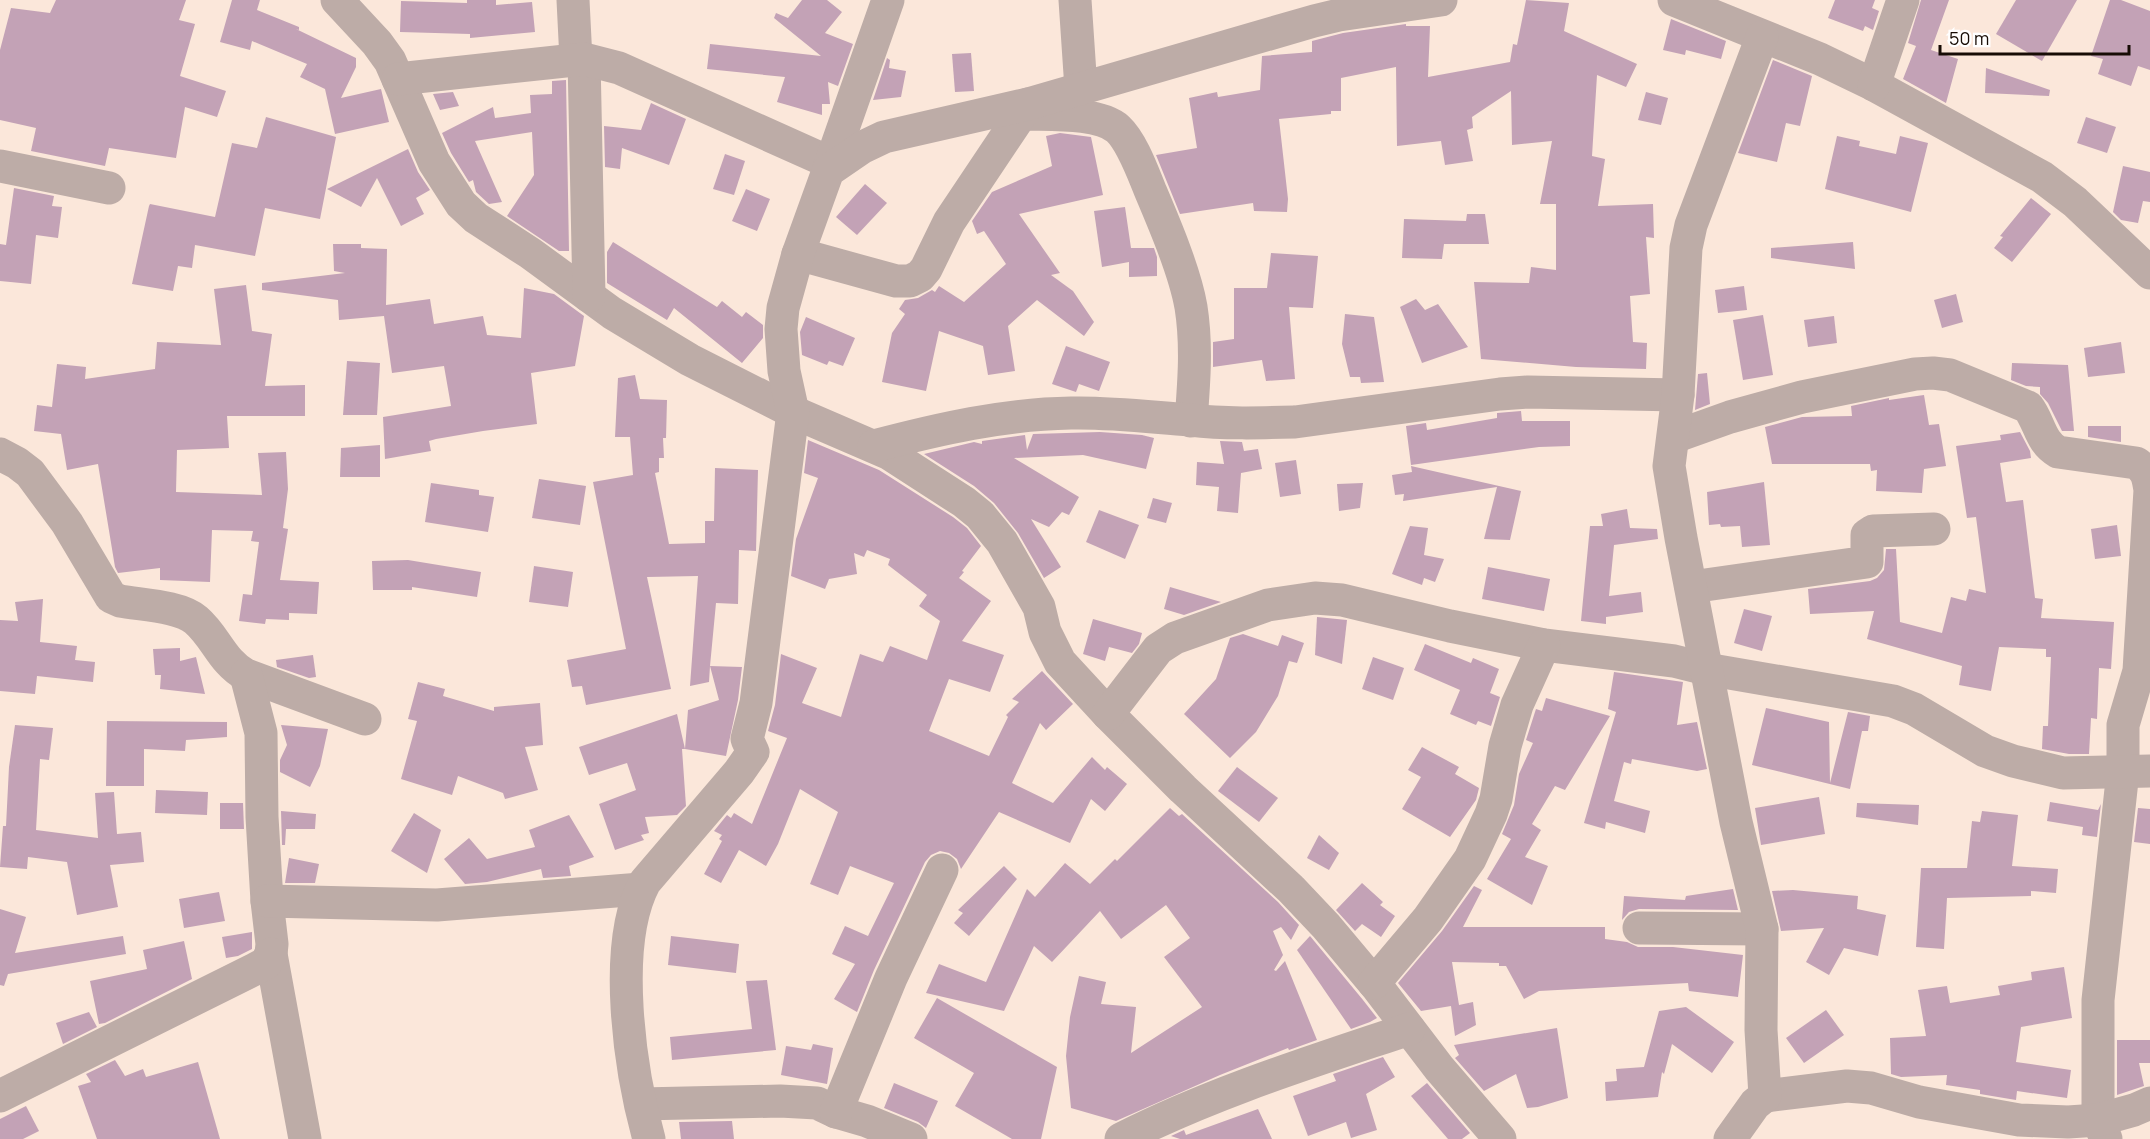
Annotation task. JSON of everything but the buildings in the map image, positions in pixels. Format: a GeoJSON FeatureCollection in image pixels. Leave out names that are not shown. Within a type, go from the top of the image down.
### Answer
{"type":"FeatureCollection","features":[{"type":"Feature","properties":{"kind":"street"},"geometry":{"type":"LineString","coordinates":[[337,0],[377,43],[390,61],[434,162],[461,204],[476,218],[530,253],[612,313],[690,360],[793,412],[874,446],[963,502],[991,527],[1039,607],[1045,632],[1060,662],[1183,789],[1291,889],[1354,958],[1439,1068],[1500,1139]]}},
{"type":"Feature","properties":{"kind":"street"},"geometry":{"type":"LineString","coordinates":[[573,0],[580,60],[589,296]]}},
{"type":"Feature","properties":{"kind":"street"},"geometry":{"type":"LineString","coordinates":[[649,1139],[641,1104],[629,1018],[626,975],[630,924],[645,882],[739,772],[753,752],[747,739],[756,703],[793,412],[783,370],[781,329],[783,308],[798,254],[888,0]]}},
{"type":"Feature","properties":{"kind":"street"},"geometry":{"type":"LineString","coordinates":[[1075,0],[1081,89]]}},
{"type":"Feature","properties":{"kind":"street"},"geometry":{"type":"LineString","coordinates":[[829,167],[884,137],[1024,109],[1081,89],[1314,21],[1400,3],[1441,0]]}},
{"type":"Feature","properties":{"kind":"street"},"geometry":{"type":"LineString","coordinates":[[1674,0],[1820,59],[1874,85],[2051,183],[2075,202],[2150,273]]}},
{"type":"Feature","properties":{"kind":"street"},"geometry":{"type":"LineString","coordinates":[[1874,85],[1903,0]]}},
{"type":"Feature","properties":{"kind":"street"},"geometry":{"type":"LineString","coordinates":[[1762,37],[1691,225],[1686,248],[1678,395],[1669,466],[1736,822],[1762,928],[1761,1030],[1765,1096]]}},
{"type":"Feature","properties":{"kind":"street"},"geometry":{"type":"LineString","coordinates":[[398,79],[580,60],[619,68],[829,167]]}},
{"type":"Feature","properties":{"kind":"street"},"geometry":{"type":"LineString","coordinates":[[798,254],[896,281],[910,281],[920,276],[927,269],[949,222],[1024,109]]}},
{"type":"Feature","properties":{"kind":"street"},"geometry":{"type":"LineString","coordinates":[[1024,109],[1106,122],[1118,130],[1142,170],[1185,282],[1190,304],[1196,365],[1191,421]]}},
{"type":"Feature","properties":{"kind":"street"},"geometry":{"type":"LineString","coordinates":[[0,166],[109,188]]}},
{"type":"Feature","properties":{"kind":"street"},"geometry":{"type":"LineString","coordinates":[[1674,436],[1730,417],[1802,397],[1897,376],[1933,373],[1950,375],[2028,407],[2035,416],[2043,439],[2049,447],[2058,452],[2136,463],[2144,469],[2150,490],[2141,643],[2136,685],[2123,725],[2136,771],[2098,1000],[2102,1130]]}},
{"type":"Feature","properties":{"kind":"street"},"geometry":{"type":"LineString","coordinates":[[874,446],[960,425],[1014,417],[1071,413],[1114,413],[1232,423],[1295,422],[1528,392],[1678,395]]}},
{"type":"Feature","properties":{"kind":"street"},"geometry":{"type":"LineString","coordinates":[[0,454],[30,472],[67,523],[111,597],[120,601],[187,614],[198,621],[234,669],[365,719]]}},
{"type":"Feature","properties":{"kind":"street"},"geometry":{"type":"LineString","coordinates":[[1691,587],[1867,562],[1867,535],[1873,531],[1934,529]]}},
{"type":"Feature","properties":{"kind":"street"},"geometry":{"type":"LineString","coordinates":[[1108,714],[1158,649],[1175,638],[1268,605],[1315,598],[1342,600],[1450,626],[1544,645],[1674,661],[1706,669],[1893,701],[1914,709],[1985,751],[2013,761],[2063,773],[2136,771]]}},
{"type":"Feature","properties":{"kind":"street"},"geometry":{"type":"LineString","coordinates":[[1374,983],[1428,919],[1470,859],[1496,799],[1505,746],[1516,705],[1544,645]]}},
{"type":"Feature","properties":{"kind":"street"},"geometry":{"type":"LineString","coordinates":[[246,675],[261,733],[262,817],[271,954],[305,1139]]}},
{"type":"Feature","properties":{"kind":"street"},"geometry":{"type":"LineString","coordinates":[[836,1112],[891,978],[942,870]]}},
{"type":"Feature","properties":{"kind":"street"},"geometry":{"type":"LineString","coordinates":[[267,901],[437,905],[641,889]]}},
{"type":"Feature","properties":{"kind":"street"},"geometry":{"type":"LineString","coordinates":[[1639,928],[1762,928]]}},
{"type":"Feature","properties":{"kind":"street"},"geometry":{"type":"LineString","coordinates":[[0,1096],[255,969],[266,963],[271,954]]}},
{"type":"Feature","properties":{"kind":"street"},"geometry":{"type":"LineString","coordinates":[[1121,1139],[1181,1110],[1271,1074],[1409,1029]]}},
{"type":"Feature","properties":{"kind":"street"},"geometry":{"type":"LineString","coordinates":[[1730,1139],[1755,1104],[1765,1096],[1847,1086],[1871,1088],[1919,1102],[2019,1120],[2068,1122],[2102,1130],[2150,1103]]}},
{"type":"Feature","properties":{"kind":"street"},"geometry":{"type":"LineString","coordinates":[[641,1104],[817,1103],[911,1139]]}}]}
